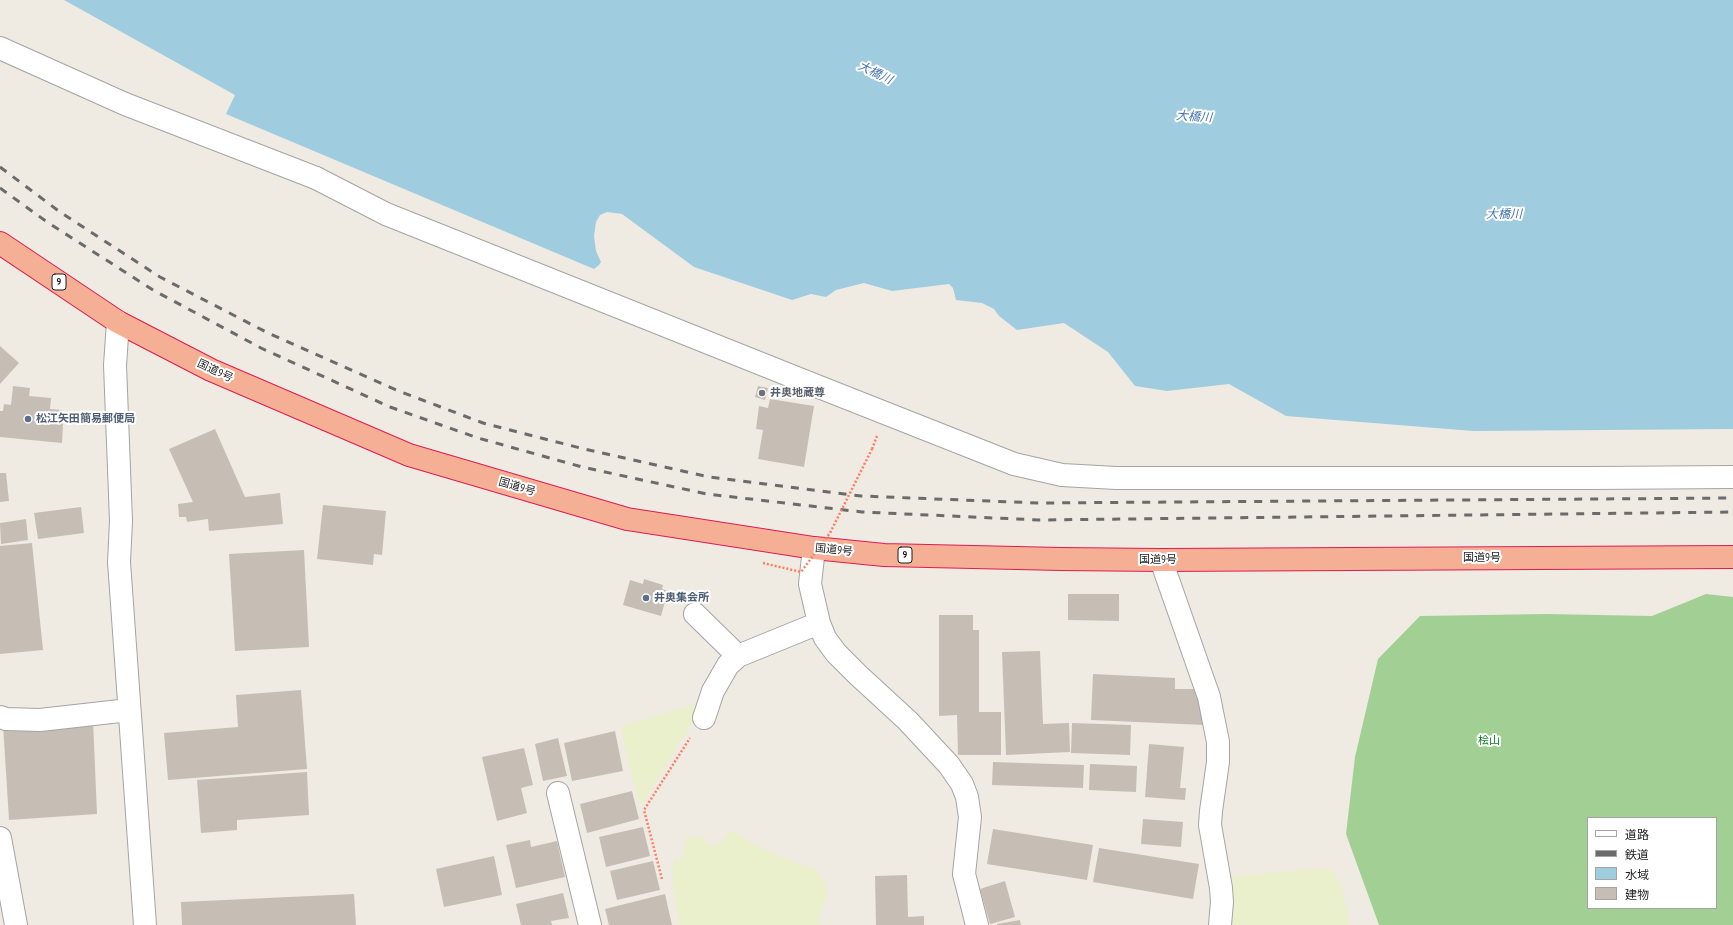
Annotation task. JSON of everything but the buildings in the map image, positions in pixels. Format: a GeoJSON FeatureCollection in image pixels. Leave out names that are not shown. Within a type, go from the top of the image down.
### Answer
{"type":"FeatureCollection","features":[{"type":"Feature","properties":{"kind":"highway","name":"国道9号"},"geometry":{"type":"LineString","coordinates":[[0,243],[118,322],[211,370],[409,455],[627,519],[814,548],[892,555],[1161,560],[1733,557]]}},
{"type":"Feature","properties":{"kind":"street"},"geometry":{"type":"LineString","coordinates":[[0,48],[125,104],[316,178],[386,214],[1014,464],[1062,475],[1116,478],[1733,477]]}},
{"type":"Feature","properties":{"kind":"street"},"geometry":{"type":"LineString","coordinates":[[118,322],[115,365],[121,521],[119,562],[145,925]]}},
{"type":"Feature","properties":{"kind":"street"},"geometry":{"type":"LineString","coordinates":[[814,548],[810,584],[819,623],[825,638],[836,653],[908,721],[949,765],[962,784],[967,797],[970,816],[964,874],[977,925]]}},
{"type":"Feature","properties":{"kind":"street"},"geometry":{"type":"LineString","coordinates":[[1161,560],[1209,697],[1218,742],[1218,762],[1210,825],[1221,888],[1222,902],[1220,925]]}},
{"type":"Feature","properties":{"kind":"street"},"geometry":{"type":"LineString","coordinates":[[695,614],[738,656]]}},
{"type":"Feature","properties":{"kind":"street"},"geometry":{"type":"LineString","coordinates":[[704,718],[713,691],[728,665],[738,656],[819,623]]}},
{"type":"Feature","properties":{"kind":"street"},"geometry":{"type":"LineString","coordinates":[[0,717],[6,719],[40,720],[129,710]]}},
{"type":"Feature","properties":{"kind":"street"},"geometry":{"type":"LineString","coordinates":[[558,793],[590,925]]}},
{"type":"Feature","properties":{"kind":"street"},"geometry":{"type":"LineString","coordinates":[[0,838],[16,925]]}},
{"type":"Feature","properties":{"kind":"path"},"geometry":{"type":"LineString","coordinates":[[763,563],[801,572],[830,533],[872,449]]}},
{"type":"Feature","properties":{"kind":"path"},"geometry":{"type":"LineString","coordinates":[[662,879],[644,810],[704,718]]}},
{"type":"Feature","properties":{"kind":"green space","name":"桧山"},"geometry":{"type":"Polygon","coordinates":[[[1706,594],[1733,597],[1733,925],[1379,925],[1346,834],[1355,757],[1378,659],[1420,616],[1546,614],[1652,616],[1706,594]]]}},
{"type":"Feature","properties":{"kind":"green space"},"geometry":{"type":"Polygon","coordinates":[[[693,705],[696,706],[698,713],[642,804],[639,803],[621,730],[624,725],[693,705]]]}},
{"type":"Feature","properties":{"kind":"green space"},"geometry":{"type":"Polygon","coordinates":[[[731,830],[766,851],[816,870],[826,883],[828,892],[818,918],[823,925],[679,925],[672,877],[674,857],[682,862],[685,838],[697,836],[713,846],[719,844],[731,830]]]}},
{"type":"Feature","properties":{"kind":"green space"},"geometry":{"type":"Polygon","coordinates":[[[1331,869],[1341,885],[1350,925],[1231,925],[1233,876],[1331,869]]]}},
{"type":"Feature","properties":{"kind":"water","name":"大橋川"},"geometry":{"type":"Polygon","coordinates":[[[64,0],[1733,0],[1733,429],[1473,431],[1286,416],[1229,384],[1167,391],[1135,386],[1108,352],[1064,323],[1017,330],[999,316],[994,309],[982,303],[956,300],[953,288],[949,284],[892,291],[864,283],[836,290],[826,297],[811,294],[792,300],[694,267],[622,214],[607,212],[600,215],[596,222],[594,236],[596,251],[601,262],[594,269],[226,114],[235,95],[64,0]]]}},
{"type":"Feature","properties":{"kind":"railway"},"geometry":{"type":"LineString","coordinates":[[0,167],[60,212],[160,277],[268,333],[396,390],[483,423],[584,449],[709,477],[861,496],[1039,503],[1733,498]]}},
{"type":"Feature","properties":{"kind":"railway"},"geometry":{"type":"LineString","coordinates":[[0,188],[47,222],[153,290],[261,348],[390,407],[478,438],[582,467],[707,494],[862,512],[1039,520],[1733,512]]}},
{"type":"Feature","properties":{"kind":"place","name":"井奥地蔵尊"},"geometry":{"type":"Point","coordinates":[762,393]}},
{"type":"Feature","properties":{"kind":"place","name":"松江矢田簡易郵便局"},"geometry":{"type":"Point","coordinates":[28,419]}},
{"type":"Feature","properties":{"kind":"place","name":"井奥集会所"},"geometry":{"type":"Point","coordinates":[646,598]}}]}
